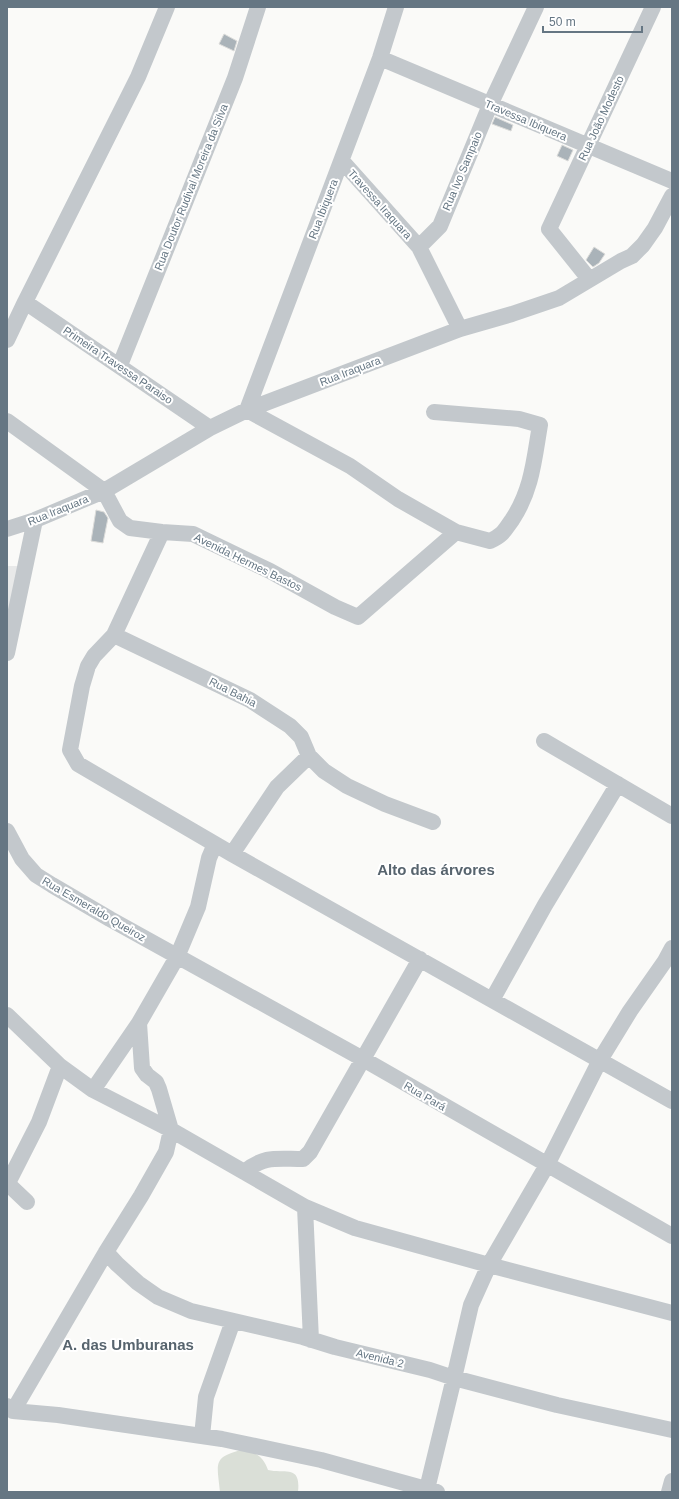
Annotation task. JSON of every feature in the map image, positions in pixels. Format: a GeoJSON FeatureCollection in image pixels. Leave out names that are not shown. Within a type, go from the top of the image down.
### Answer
{"type":"FeatureCollection","features":[{"type":"Feature","properties":{"kind":"street"},"geometry":{"type":"LineString","coordinates":[[7,340],[138,77],[167,7]]}},
{"type":"Feature","properties":{"kind":"street","name":"Rua Doutor Rudival Moreira da Silva"},"geometry":{"type":"LineString","coordinates":[[120,365],[235,78],[258,7]]}},
{"type":"Feature","properties":{"kind":"street","name":"Rua Ibiquera"},"geometry":{"type":"LineString","coordinates":[[247,410],[342,161],[380,58],[396,7]]}},
{"type":"Feature","properties":{"kind":"street","name":"Rua Ivo Sampaio"},"geometry":{"type":"LineString","coordinates":[[419,247],[440,226],[490,104],[536,7]]}},
{"type":"Feature","properties":{"kind":"street","name":"Rua João Modesto"},"geometry":{"type":"LineString","coordinates":[[589,280],[549,229],[653,7]]}},
{"type":"Feature","properties":{"kind":"street","name":"Travessa Ibiquera"},"geometry":{"type":"LineString","coordinates":[[380,58],[672,181]]}},
{"type":"Feature","properties":{"kind":"street","name":"Travessa Iraquara"},"geometry":{"type":"LineString","coordinates":[[342,161],[419,247]]}},
{"type":"Feature","properties":{"kind":"street","name":"Rua Iraquara"},"geometry":{"type":"LineString","coordinates":[[7,529],[35,520],[104,491],[210,428],[247,410],[460,329],[512,314],[559,298],[632,256],[643,245],[655,228],[672,196]]}},
{"type":"Feature","properties":{"kind":"street"},"geometry":{"type":"LineString","coordinates":[[419,247],[460,329]]}},
{"type":"Feature","properties":{"kind":"street","name":"Primeira Travessa Paraiso"},"geometry":{"type":"LineString","coordinates":[[25,302],[120,365],[210,428]]}},
{"type":"Feature","properties":{"kind":"street"},"geometry":{"type":"LineString","coordinates":[[247,410],[350,466],[398,499],[456,532],[490,541],[501,536],[520,508],[531,479],[540,425],[519,419],[434,412]]}},
{"type":"Feature","properties":{"kind":"street","name":"Avenida Hermes Bastos"},"geometry":{"type":"LineString","coordinates":[[7,421],[104,491],[120,521],[130,528],[193,534],[270,571],[335,607],[358,617],[456,532]]}},
{"type":"Feature","properties":{"kind":"street"},"geometry":{"type":"LineString","coordinates":[[7,653],[35,520]]}},
{"type":"Feature","properties":{"kind":"street"},"geometry":{"type":"LineString","coordinates":[[162,532],[114,635],[94,656],[88,666],[82,686],[70,750],[78,764],[232,854],[672,1101]]}},
{"type":"Feature","properties":{"kind":"street","name":"Rua Bahia"},"geometry":{"type":"LineString","coordinates":[[114,635],[250,700],[273,713],[301,737],[309,756],[324,771],[347,786],[406,813],[433,822]]}},
{"type":"Feature","properties":{"kind":"street"},"geometry":{"type":"LineString","coordinates":[[544,741],[672,816]]}},
{"type":"Feature","properties":{"kind":"street"},"geometry":{"type":"LineString","coordinates":[[232,854],[277,787],[309,756]]}},
{"type":"Feature","properties":{"kind":"street"},"geometry":{"type":"LineString","coordinates":[[492,1000],[545,905],[618,784]]}},
{"type":"Feature","properties":{"kind":"street","name":"Rua Esmeraldo Queiroz"},"geometry":{"type":"LineString","coordinates":[[7,832],[22,859],[36,875],[178,957]]}},
{"type":"Feature","properties":{"kind":"street"},"geometry":{"type":"LineString","coordinates":[[93,1090],[139,1023],[178,957],[198,907],[209,858],[215,844]]}},
{"type":"Feature","properties":{"kind":"street","name":"Rua Pará"},"geometry":{"type":"LineString","coordinates":[[178,957],[363,1059],[547,1166],[672,1236]]}},
{"type":"Feature","properties":{"kind":"street"},"geometry":{"type":"LineString","coordinates":[[139,1023],[142,1068],[147,1075],[156,1082],[171,1130],[166,1152],[141,1196],[10,1408],[222,1439],[321,1460],[432,1490],[454,1378],[471,1305],[489,1265],[547,1166],[600,1060],[630,1011],[670,958]]}},
{"type":"Feature","properties":{"kind":"street"},"geometry":{"type":"LineString","coordinates":[[244,1172],[254,1164],[265,1159],[303,1159],[310,1152],[420,959]]}},
{"type":"Feature","properties":{"kind":"street"},"geometry":{"type":"LineString","coordinates":[[7,1015],[60,1066],[93,1090],[171,1130],[305,1207],[355,1228],[672,1313]]}},
{"type":"Feature","properties":{"kind":"street"},"geometry":{"type":"LineString","coordinates":[[27,1202],[7,1184],[39,1122],[60,1066]]}},
{"type":"Feature","properties":{"kind":"street"},"geometry":{"type":"LineString","coordinates":[[305,1207],[311,1340]]}},
{"type":"Feature","properties":{"kind":"street","name":"Avenida 2"},"geometry":{"type":"LineString","coordinates":[[106,1252],[117,1264],[158,1297],[190,1310],[430,1370],[454,1378],[557,1405],[672,1430]]}},
{"type":"Feature","properties":{"kind":"street"},"geometry":{"type":"LineString","coordinates":[[202,1436],[206,1397],[233,1321]]}},
{"type":"Feature","properties":{"kind":"street"},"geometry":{"type":"LineString","coordinates":[[669,1492],[672,1481]]}},
{"type":"Feature","properties":{"kind":"shaded area"},"geometry":{"type":"Polygon","coordinates":[[[7,566],[19,566],[7,632],[7,566]]]}},
{"type":"Feature","properties":{"kind":"shaded area"},"geometry":{"type":"Polygon","coordinates":[[[245,1449],[260,1456],[268,1470],[286,1471],[294,1474],[297,1477],[298,1492],[220,1492],[218,1474],[219,1462],[227,1455],[245,1449]]]}},
{"type":"Feature","properties":{"kind":"building"},"geometry":{"type":"Polygon","coordinates":[[[224,34],[237,41],[234,51],[219,44],[224,34]]]}},
{"type":"Feature","properties":{"kind":"building"},"geometry":{"type":"Polygon","coordinates":[[[495,117],[513,125],[511,131],[492,124],[495,117]]]}},
{"type":"Feature","properties":{"kind":"building"},"geometry":{"type":"Polygon","coordinates":[[[562,145],[573,150],[568,161],[557,156],[562,145]]]}},
{"type":"Feature","properties":{"kind":"building"},"geometry":{"type":"Polygon","coordinates":[[[594,247],[605,254],[599,263],[593,267],[586,260],[594,247]]]}},
{"type":"Feature","properties":{"kind":"building"},"geometry":{"type":"Polygon","coordinates":[[[96,510],[104,512],[108,518],[103,543],[91,541],[96,510]]]}},
{"type":"Feature","properties":{"kind":"district","name":"Alto das árvores"},"geometry":{"type":"Point","coordinates":[436,869]}},
{"type":"Feature","properties":{"kind":"district","name":"A. das Umburanas"},"geometry":{"type":"Point","coordinates":[128,1344]}}]}
